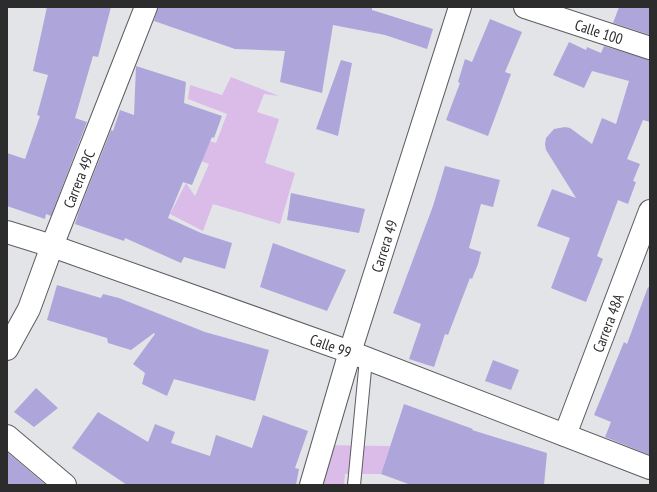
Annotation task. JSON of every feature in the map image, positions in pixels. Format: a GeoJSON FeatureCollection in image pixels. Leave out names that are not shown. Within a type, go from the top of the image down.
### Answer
{"type":"FeatureCollection","features":[{"type":"Feature","properties":{"kind":"street","name":"Carrera 49C"},"geometry":{"type":"LineString","coordinates":[[7,349],[29,309],[52,246],[146,7]]}},
{"type":"Feature","properties":{"kind":"street","name":"Carrera 49"},"geometry":{"type":"LineString","coordinates":[[311,485],[358,355],[460,7]]}},
{"type":"Feature","properties":{"kind":"street","name":"Calle 100"},"geometry":{"type":"LineString","coordinates":[[525,7],[650,48]]}},
{"type":"Feature","properties":{"kind":"street","name":"Carrera 48A"},"geometry":{"type":"LineString","coordinates":[[565,435],[650,211]]}},
{"type":"Feature","properties":{"kind":"street","name":"Calle 99"},"geometry":{"type":"LineString","coordinates":[[7,232],[52,246],[358,355],[650,468]]}},
{"type":"Feature","properties":{"kind":"street"},"geometry":{"type":"LineString","coordinates":[[7,436],[65,485]]}},
{"type":"Feature","properties":{"kind":"lane"},"geometry":{"type":"LineString","coordinates":[[354,485],[358,355]]}},
{"type":"Feature","properties":{"kind":"shaded area"},"geometry":{"type":"Polygon","coordinates":[[[231,77],[279,96],[264,94],[257,112],[279,119],[265,163],[295,173],[280,224],[213,204],[203,231],[170,214],[186,183],[195,196],[209,164],[175,151],[182,133],[216,143],[227,114],[188,99],[190,85],[222,95],[231,77]]]}},
{"type":"Feature","properties":{"kind":"shaded area"},"geometry":{"type":"Polygon","coordinates":[[[323,445],[390,446],[381,474],[345,474],[344,485],[304,485],[323,445]]]}},
{"type":"Feature","properties":{"kind":"building"},"geometry":{"type":"Polygon","coordinates":[[[47,7],[111,7],[98,57],[93,56],[75,118],[87,122],[51,216],[46,214],[45,219],[7,206],[7,153],[25,159],[40,116],[37,115],[48,75],[33,71],[47,7]]]}},
{"type":"Feature","properties":{"kind":"building"},"geometry":{"type":"Polygon","coordinates":[[[158,7],[372,7],[372,10],[433,29],[427,49],[385,35],[333,25],[322,93],[280,82],[285,51],[235,49],[154,21],[158,7]]]}},
{"type":"Feature","properties":{"kind":"building"},"geometry":{"type":"Polygon","coordinates":[[[619,7],[650,7],[650,35],[613,23],[619,7]]]}},
{"type":"Feature","properties":{"kind":"building"},"geometry":{"type":"Polygon","coordinates":[[[490,19],[522,32],[505,72],[511,74],[488,136],[446,120],[460,83],[458,82],[465,59],[472,62],[490,19]]]}},
{"type":"Feature","properties":{"kind":"building"},"geometry":{"type":"Polygon","coordinates":[[[569,42],[586,50],[587,47],[601,53],[604,46],[650,60],[650,122],[643,120],[627,159],[640,164],[633,181],[636,182],[628,204],[618,200],[597,256],[603,259],[586,302],[551,288],[570,238],[537,226],[552,189],[576,198],[546,150],[546,138],[554,129],[565,127],[570,128],[592,144],[602,118],[616,124],[629,81],[592,71],[584,88],[553,75],[569,42]]]}},
{"type":"Feature","properties":{"kind":"building"},"geometry":{"type":"Polygon","coordinates":[[[341,60],[352,63],[338,136],[316,129],[341,60]]]}},
{"type":"Feature","properties":{"kind":"building"},"geometry":{"type":"Polygon","coordinates":[[[136,66],[186,82],[184,103],[222,116],[214,138],[212,137],[192,185],[183,182],[168,218],[201,233],[232,243],[225,269],[184,257],[181,263],[125,238],[124,241],[75,224],[120,110],[134,115],[136,66]]]}},
{"type":"Feature","properties":{"kind":"building"},"geometry":{"type":"Polygon","coordinates":[[[445,166],[500,180],[493,207],[481,204],[469,248],[481,252],[478,264],[472,279],[470,278],[448,335],[445,334],[434,367],[409,359],[421,324],[393,313],[433,206],[445,166]]]}},
{"type":"Feature","properties":{"kind":"building"},"geometry":{"type":"Polygon","coordinates":[[[291,193],[365,209],[359,233],[287,220],[291,193]]]}},
{"type":"Feature","properties":{"kind":"building"},"geometry":{"type":"Polygon","coordinates":[[[273,243],[346,270],[327,311],[260,287],[273,243]]]}},
{"type":"Feature","properties":{"kind":"building"},"geometry":{"type":"Polygon","coordinates":[[[57,285],[101,298],[103,294],[119,298],[205,332],[269,350],[255,401],[174,379],[167,396],[142,384],[145,373],[133,364],[155,334],[154,333],[131,350],[108,343],[107,338],[47,320],[57,285]]]}},
{"type":"Feature","properties":{"kind":"building"},"geometry":{"type":"Polygon","coordinates":[[[648,287],[650,288],[650,455],[605,437],[611,422],[594,415],[624,342],[627,344],[648,287]]]}},
{"type":"Feature","properties":{"kind":"building"},"geometry":{"type":"Polygon","coordinates":[[[493,360],[519,370],[511,390],[485,381],[493,360]]]}},
{"type":"Feature","properties":{"kind":"building"},"geometry":{"type":"Polygon","coordinates":[[[36,388],[58,408],[34,427],[14,412],[36,388]]]}},
{"type":"Feature","properties":{"kind":"building"},"geometry":{"type":"Polygon","coordinates":[[[404,404],[473,429],[472,430],[547,453],[544,485],[411,485],[381,474],[404,404]]]}},
{"type":"Feature","properties":{"kind":"building"},"geometry":{"type":"Polygon","coordinates":[[[98,412],[148,442],[155,424],[175,432],[171,443],[210,456],[216,435],[252,448],[263,415],[308,431],[295,468],[299,469],[296,485],[127,485],[72,448],[98,412]]]}},
{"type":"Feature","properties":{"kind":"building"},"geometry":{"type":"Polygon","coordinates":[[[7,452],[46,485],[7,485],[7,452]]]}}]}
